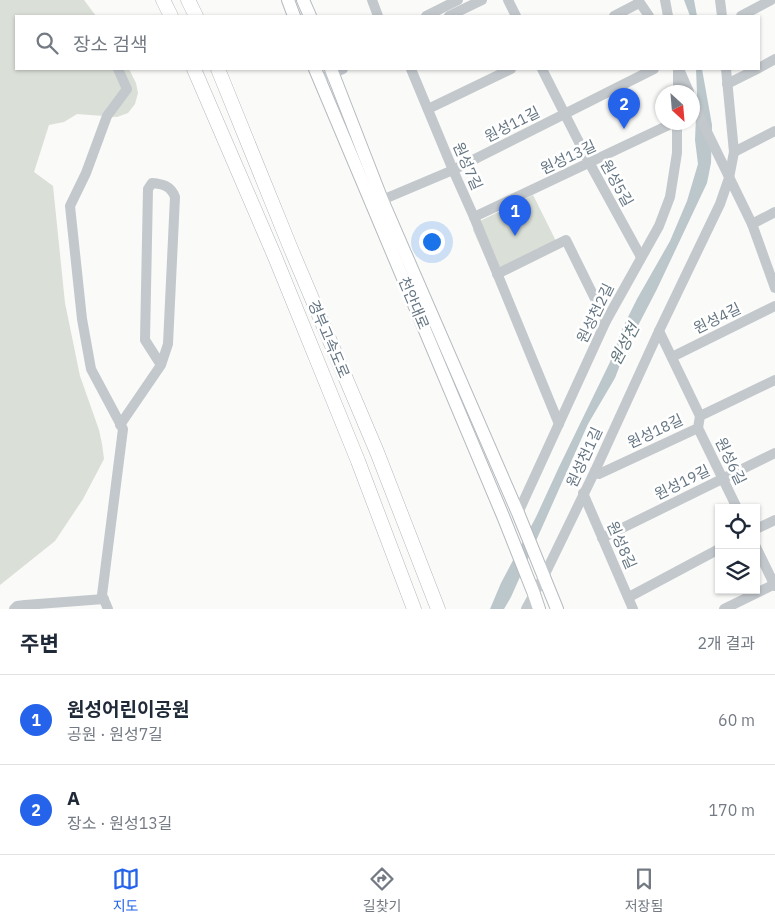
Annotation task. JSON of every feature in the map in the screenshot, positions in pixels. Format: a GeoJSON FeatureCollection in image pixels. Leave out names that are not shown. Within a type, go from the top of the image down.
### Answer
{"type":"FeatureCollection","features":[{"type":"Feature","properties":{"kind":"highway"},"geometry":{"type":"LineString","coordinates":[[163,0],[170,15]]}},
{"type":"Feature","properties":{"kind":"highway"},"geometry":{"type":"LineString","coordinates":[[188,0],[196,15]]}},
{"type":"Feature","properties":{"kind":"highway","name":"경부고속도로"},"geometry":{"type":"LineString","coordinates":[[194,70],[276,258],[358,461],[414,609]]}},
{"type":"Feature","properties":{"kind":"highway","name":"경부고속도로"},"geometry":{"type":"LineString","coordinates":[[218,70],[291,249],[377,452],[438,609]]}},
{"type":"Feature","properties":{"kind":"main road"},"geometry":{"type":"LineString","coordinates":[[288,0],[294,15]]}},
{"type":"Feature","properties":{"kind":"main road"},"geometry":{"type":"LineString","coordinates":[[303,0],[310,15]]}},
{"type":"Feature","properties":{"kind":"main road","name":"천안대로"},"geometry":{"type":"LineString","coordinates":[[335,71],[382,200],[541,571]]}},
{"type":"Feature","properties":{"kind":"main road","name":"천안대로"},"geometry":{"type":"LineString","coordinates":[[316,72],[534,594]]}},
{"type":"Feature","properties":{"kind":"main road"},"geometry":{"type":"LineString","coordinates":[[541,571],[557,609]]}},
{"type":"Feature","properties":{"kind":"main road"},"geometry":{"type":"LineString","coordinates":[[534,594],[539,609]]}},
{"type":"Feature","properties":{"kind":"street"},"geometry":{"type":"LineString","coordinates":[[372,0],[378,15]]}},
{"type":"Feature","properties":{"kind":"street"},"geometry":{"type":"LineString","coordinates":[[428,15],[458,0]]}},
{"type":"Feature","properties":{"kind":"street"},"geometry":{"type":"LineString","coordinates":[[451,15],[482,0]]}},
{"type":"Feature","properties":{"kind":"street"},"geometry":{"type":"LineString","coordinates":[[508,0],[516,15]]}},
{"type":"Feature","properties":{"kind":"street"},"geometry":{"type":"LineString","coordinates":[[665,0],[668,15]]}},
{"type":"Feature","properties":{"kind":"street"},"geometry":{"type":"LineString","coordinates":[[720,0],[722,15]]}},
{"type":"Feature","properties":{"kind":"street"},"geometry":{"type":"LineString","coordinates":[[742,15],[771,0]]}},
{"type":"Feature","properties":{"kind":"street"},"geometry":{"type":"LineString","coordinates":[[616,15],[638,1],[647,15]]}},
{"type":"Feature","properties":{"kind":"street"},"geometry":{"type":"LineString","coordinates":[[760,67],[775,59]]}},
{"type":"Feature","properties":{"kind":"street"},"geometry":{"type":"LineString","coordinates":[[14,609],[17,606],[106,604],[102,596],[123,429],[91,369],[82,319],[70,206],[86,173],[107,116],[127,89],[118,70]]}},
{"type":"Feature","properties":{"kind":"street","name":"원성7길"},"geometry":{"type":"LineString","coordinates":[[411,70],[559,424]]}},
{"type":"Feature","properties":{"kind":"street"},"geometry":{"type":"LineString","coordinates":[[428,109],[509,70]]}},
{"type":"Feature","properties":{"kind":"street","name":"원성5길"},"geometry":{"type":"LineString","coordinates":[[543,70],[590,164],[641,257]]}},
{"type":"Feature","properties":{"kind":"street","name":"원성11길"},"geometry":{"type":"LineString","coordinates":[[382,200],[453,170],[652,70]]}},
{"type":"Feature","properties":{"kind":"street"},"geometry":{"type":"LineString","coordinates":[[678,85],[679,70]]}},
{"type":"Feature","properties":{"kind":"street"},"geometry":{"type":"LineString","coordinates":[[679,70],[686,85]]}},
{"type":"Feature","properties":{"kind":"street","name":"원성천1길"},"geometry":{"type":"LineString","coordinates":[[526,609],[534,594],[541,571],[595,471],[720,204],[729,178],[734,152],[726,70]]}},
{"type":"Feature","properties":{"kind":"street"},"geometry":{"type":"LineString","coordinates":[[728,84],[754,70]]}},
{"type":"Feature","properties":{"kind":"street"},"geometry":{"type":"LineString","coordinates":[[316,72],[335,71]]}},
{"type":"Feature","properties":{"kind":"street"},"geometry":{"type":"LineString","coordinates":[[700,118],[752,224],[775,288]]}},
{"type":"Feature","properties":{"kind":"street","name":"원성13길"},"geometry":{"type":"LineString","coordinates":[[474,217],[660,130]]}},
{"type":"Feature","properties":{"kind":"street","name":"원성천2길"},"geometry":{"type":"LineString","coordinates":[[519,518],[606,321],[659,226],[670,196],[677,153],[676,130]]}},
{"type":"Feature","properties":{"kind":"street"},"geometry":{"type":"LineString","coordinates":[[734,152],[775,131]]}},
{"type":"Feature","properties":{"kind":"street"},"geometry":{"type":"LineString","coordinates":[[120,425],[161,365],[168,344],[175,197],[172,190],[164,184],[152,182],[148,189],[145,340],[161,365]]}},
{"type":"Feature","properties":{"kind":"street"},"geometry":{"type":"LineString","coordinates":[[752,224],[775,212]]}},
{"type":"Feature","properties":{"kind":"street"},"geometry":{"type":"LineString","coordinates":[[497,274],[566,240],[606,321]]}},
{"type":"Feature","properties":{"kind":"street","name":"원성4길"},"geometry":{"type":"LineString","coordinates":[[672,357],[775,306]]}},
{"type":"Feature","properties":{"kind":"street"},"geometry":{"type":"LineString","coordinates":[[659,331],[700,416]]}},
{"type":"Feature","properties":{"kind":"street","name":"원성18길"},"geometry":{"type":"LineString","coordinates":[[595,471],[599,474],[698,428],[700,416],[775,380]]}},
{"type":"Feature","properties":{"kind":"street","name":"원성6길"},"geometry":{"type":"LineString","coordinates":[[698,428],[735,504]]}},
{"type":"Feature","properties":{"kind":"street","name":"원성19길"},"geometry":{"type":"LineString","coordinates":[[602,538],[775,452]]}},
{"type":"Feature","properties":{"kind":"street","name":"원성8길"},"geometry":{"type":"LineString","coordinates":[[583,494],[633,609]]}},
{"type":"Feature","properties":{"kind":"street"},"geometry":{"type":"LineString","coordinates":[[760,527],[775,520]]}},
{"type":"Feature","properties":{"kind":"street"},"geometry":{"type":"LineString","coordinates":[[724,609],[775,585],[757,549]]}},
{"type":"Feature","properties":{"kind":"street"},"geometry":{"type":"LineString","coordinates":[[628,597],[715,551]]}},
{"type":"Feature","properties":{"kind":"shaded area"},"geometry":{"type":"Polygon","coordinates":[[[0,0],[84,0],[95,15],[15,15],[15,70],[130,70],[136,83],[138,93],[135,104],[128,113],[117,117],[77,114],[64,122],[49,125],[34,172],[53,186],[65,303],[80,376],[99,430],[104,459],[83,499],[55,541],[0,585],[0,0]]]}},
{"type":"Feature","properties":{"kind":"shaded area"},"geometry":{"type":"Polygon","coordinates":[[[533,195],[556,241],[495,270],[490,268],[473,230],[476,223],[533,195]]]}},
{"type":"Feature","properties":{"kind":"water"},"geometry":{"type":"Polygon","coordinates":[[[684,0],[694,0],[697,15],[690,15],[684,0]]]}},
{"type":"Feature","properties":{"kind":"water","name":"원성천"},"geometry":{"type":"Polygon","coordinates":[[[696,70],[702,70],[712,125],[711,163],[707,183],[657,289],[627,347],[615,378],[588,424],[511,597],[504,609],[490,609],[610,362],[623,327],[670,241],[687,201],[698,164],[695,130],[700,130],[700,85],[697,85],[696,70]]]}},
{"type":"Feature","properties":{"kind":"place","name":"A"},"geometry":{"type":"Point","coordinates":[624,129]}},
{"type":"Feature","properties":{"kind":"place","name":"원성어린이공원"},"geometry":{"type":"Point","coordinates":[515,236]}}]}
